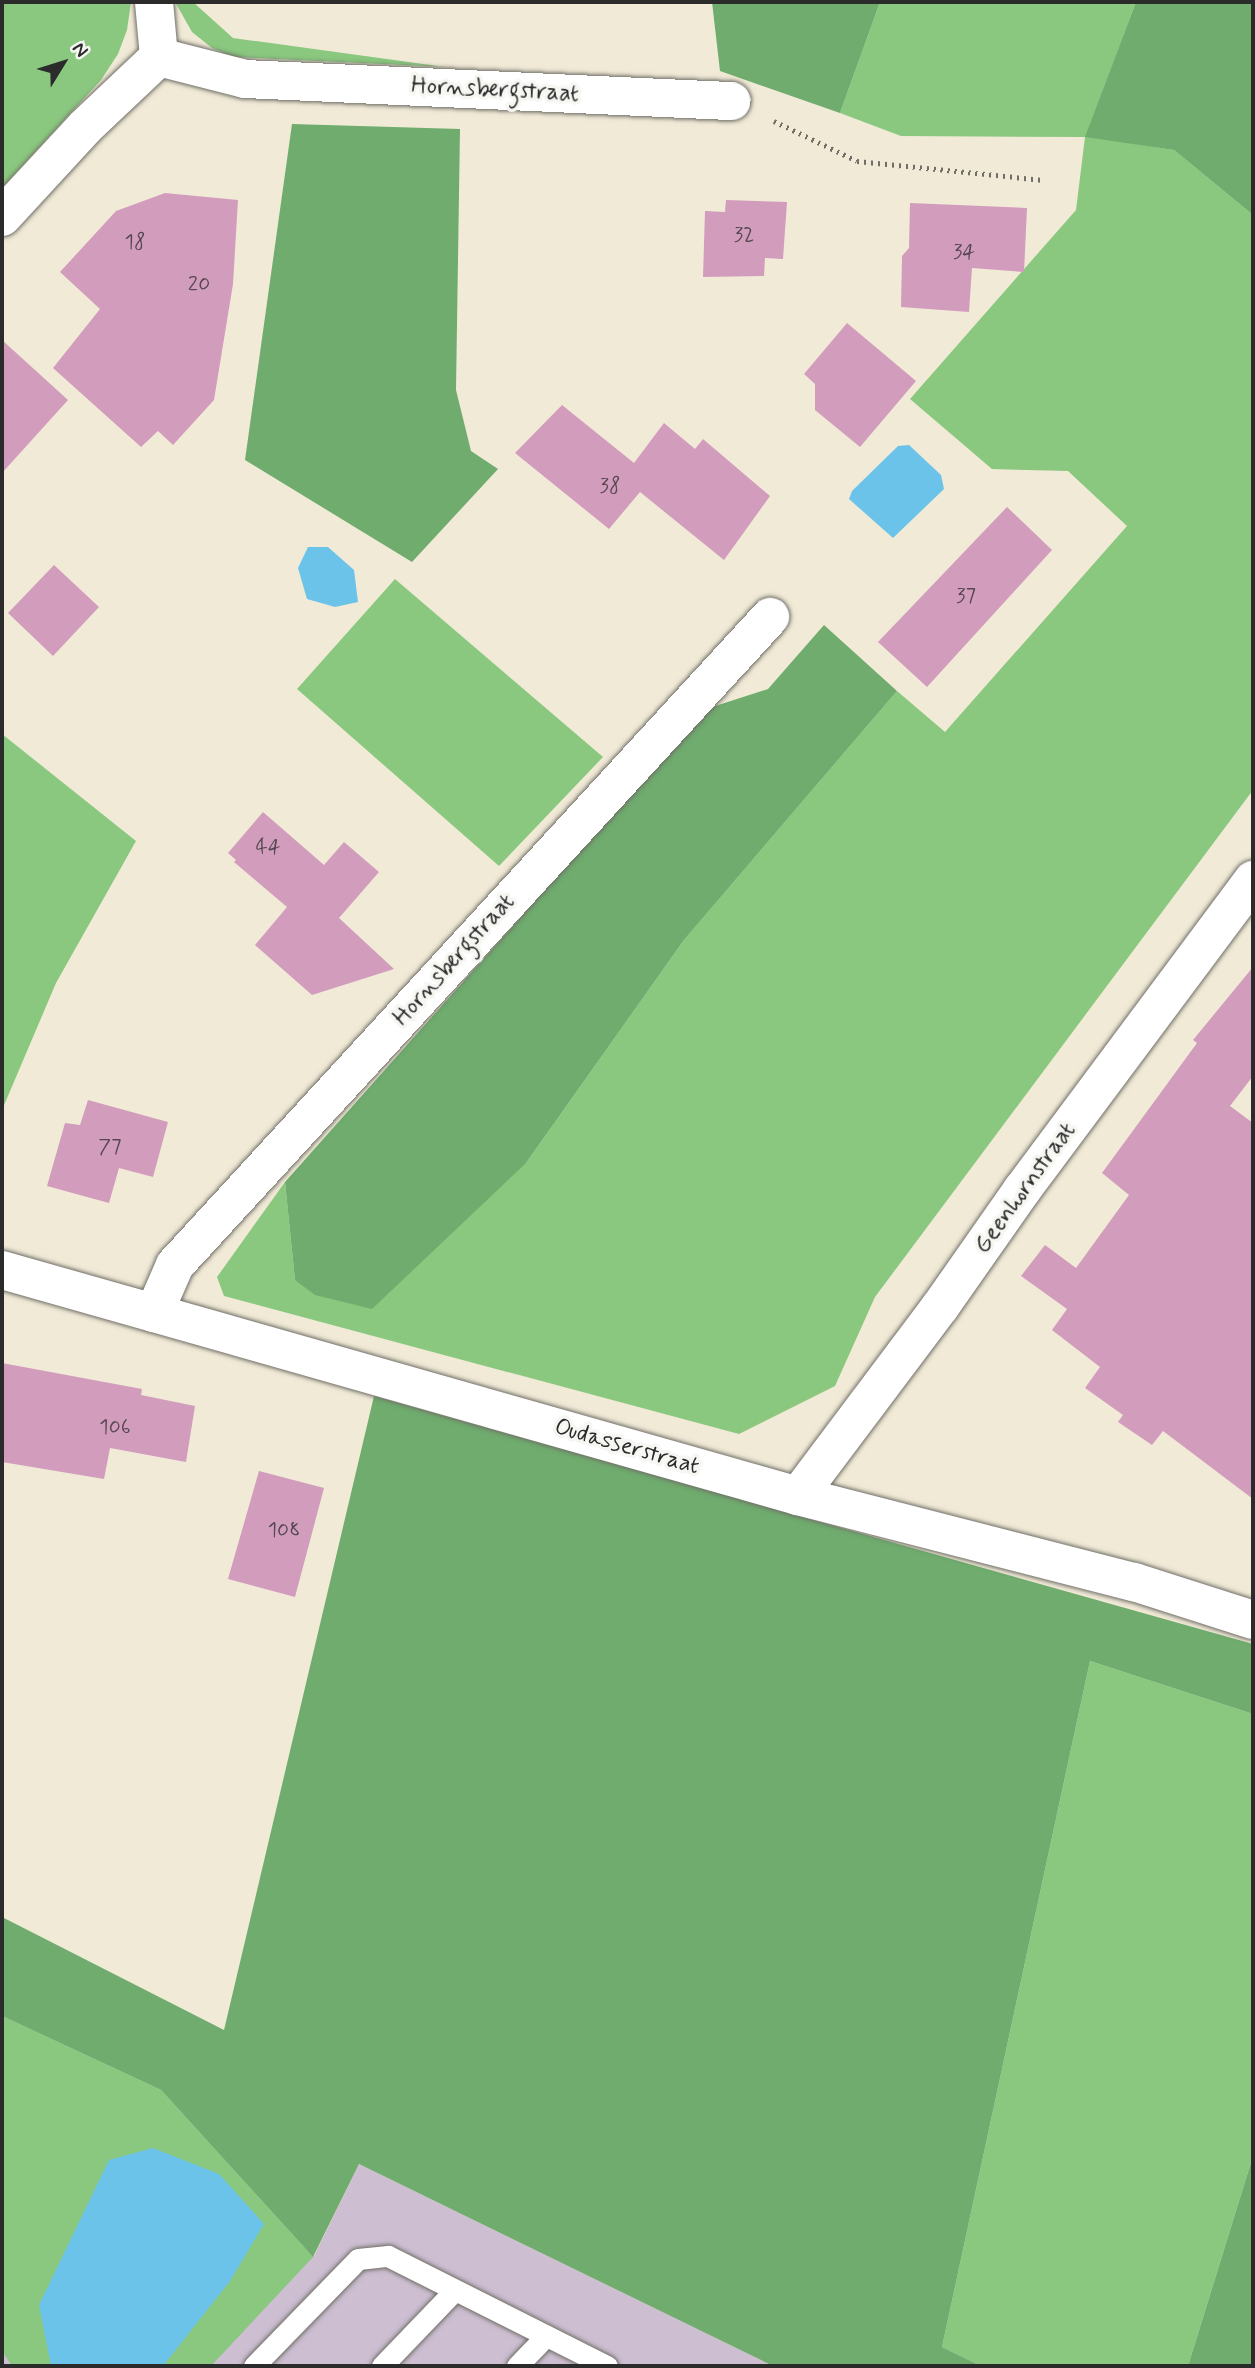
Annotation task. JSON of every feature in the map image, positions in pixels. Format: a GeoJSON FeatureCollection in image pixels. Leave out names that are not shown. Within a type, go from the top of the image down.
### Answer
{"type":"FeatureCollection","features":[{"type":"Feature","properties":{"kind":"street"},"geometry":{"type":"LineString","coordinates":[[2,217],[85,127],[159,57],[154,2]]}},
{"type":"Feature","properties":{"kind":"street","name":"Hornsbergstraat"},"geometry":{"type":"LineString","coordinates":[[159,57],[245,79],[732,101]]}},
{"type":"Feature","properties":{"kind":"street","name":"Hornsbergstraat"},"geometry":{"type":"LineString","coordinates":[[154,1313],[175,1265],[770,617]]}},
{"type":"Feature","properties":{"kind":"street","name":"Geenhornstraat"},"geometry":{"type":"LineString","coordinates":[[797,1496],[940,1307],[1022,1190],[1253,880]]}},
{"type":"Feature","properties":{"kind":"street","name":"Oudasserstraat"},"geometry":{"type":"LineString","coordinates":[[2,1270],[797,1496],[1134,1582],[1253,1620]]}},
{"type":"Feature","properties":{"kind":"lane"},"geometry":{"type":"LineString","coordinates":[[254,2366],[358,2259],[388,2256],[607,2366]]}},
{"type":"Feature","properties":{"kind":"lane"},"geometry":{"type":"LineString","coordinates":[[382,2366],[455,2290]]}},
{"type":"Feature","properties":{"kind":"lane"},"geometry":{"type":"LineString","coordinates":[[517,2366],[546,2336]]}},
{"type":"Feature","properties":{"kind":"path"},"geometry":{"type":"LineString","coordinates":[[732,101],[857,161],[1043,180]]}},
{"type":"Feature","properties":{"kind":"shaded area"},"geometry":{"type":"Polygon","coordinates":[[[2,2016],[314,2256],[359,2164],[773,2366],[2,2366],[2,2016]]]}},
{"type":"Feature","properties":{"kind":"green space"},"geometry":{"type":"Polygon","coordinates":[[[2,2],[131,2],[127,30],[118,54],[101,80],[2,188],[2,2]]]}},
{"type":"Feature","properties":{"kind":"green space"},"geometry":{"type":"Polygon","coordinates":[[[175,2],[193,2],[233,38],[445,67],[233,57],[212,48],[192,32],[175,2]]]}},
{"type":"Feature","properties":{"kind":"green space"},"geometry":{"type":"Polygon","coordinates":[[[712,2],[880,2],[840,113],[720,71],[712,2]]]}},
{"type":"Feature","properties":{"kind":"green space"},"geometry":{"type":"Polygon","coordinates":[[[880,2],[1136,2],[1086,136],[1174,150],[1253,215],[1253,790],[875,1297],[835,1386],[739,1434],[224,1296],[217,1277],[285,1182],[295,1280],[526,1163],[684,940],[897,691],[945,732],[1127,526],[1068,471],[992,469],[910,399],[1076,210],[1085,137],[901,136],[840,113],[880,2]]]}},
{"type":"Feature","properties":{"kind":"green space"},"geometry":{"type":"Polygon","coordinates":[[[1136,2],[1253,2],[1253,215],[1174,150],[1085,137],[1136,2]]]}},
{"type":"Feature","properties":{"kind":"green space"},"geometry":{"type":"Polygon","coordinates":[[[292,124],[460,129],[456,390],[471,451],[498,469],[412,562],[245,460],[292,124]]]}},
{"type":"Feature","properties":{"kind":"green space"},"geometry":{"type":"Polygon","coordinates":[[[395,579],[603,757],[499,866],[297,689],[395,579]]]}},
{"type":"Feature","properties":{"kind":"green space"},"geometry":{"type":"Polygon","coordinates":[[[824,625],[897,691],[684,940],[526,1163],[372,1309],[315,1295],[295,1280],[285,1182],[706,709],[768,689],[824,625]]]}},
{"type":"Feature","properties":{"kind":"green space"},"geometry":{"type":"Polygon","coordinates":[[[2,734],[136,841],[56,983],[2,1110],[2,734]]]}},
{"type":"Feature","properties":{"kind":"green space"},"geometry":{"type":"Polygon","coordinates":[[[374,1396],[1253,1644],[1253,1714],[1090,1661],[942,2347],[981,2366],[773,2366],[359,2164],[313,2257],[161,2090],[2,2016],[2,1917],[224,2030],[374,1396]]]}},
{"type":"Feature","properties":{"kind":"green space"},"geometry":{"type":"Polygon","coordinates":[[[1090,1661],[1253,1714],[1253,2156],[1188,2366],[981,2366],[942,2347],[1090,1661]]]}},
{"type":"Feature","properties":{"kind":"green space"},"geometry":{"type":"Polygon","coordinates":[[[2,2016],[161,2090],[313,2257],[211,2366],[12,2366],[2,2351],[2,2016]]]}},
{"type":"Feature","properties":{"kind":"green space"},"geometry":{"type":"Polygon","coordinates":[[[1253,2156],[1253,2366],[1188,2366],[1253,2156]]]}},
{"type":"Feature","properties":{"kind":"water"},"geometry":{"type":"Polygon","coordinates":[[[909,445],[941,475],[944,489],[893,538],[849,499],[852,491],[898,446],[909,445]]]}},
{"type":"Feature","properties":{"kind":"water"},"geometry":{"type":"Polygon","coordinates":[[[308,547],[328,547],[354,570],[358,602],[335,607],[307,599],[298,568],[308,547]]]}},
{"type":"Feature","properties":{"kind":"water"},"geometry":{"type":"Polygon","coordinates":[[[153,2148],[219,2174],[264,2224],[230,2281],[163,2366],[51,2366],[39,2305],[109,2160],[153,2148]]]}},
{"type":"Feature","properties":{"kind":"building"},"geometry":{"type":"Polygon","coordinates":[[[165,193],[238,200],[233,284],[214,400],[173,445],[158,431],[141,447],[53,368],[100,309],[60,272],[116,211],[165,193]]]}},
{"type":"Feature","properties":{"kind":"building"},"geometry":{"type":"Polygon","coordinates":[[[726,200],[787,202],[783,259],[765,258],[764,276],[703,277],[705,211],[725,212],[726,200]]]}},
{"type":"Feature","properties":{"kind":"building"},"geometry":{"type":"Polygon","coordinates":[[[910,203],[1027,208],[1024,272],[972,268],[969,312],[901,307],[902,256],[909,248],[910,203]]]}},
{"type":"Feature","properties":{"kind":"building"},"geometry":{"type":"Polygon","coordinates":[[[847,323],[916,381],[860,447],[815,410],[815,384],[804,374],[847,323]]]}},
{"type":"Feature","properties":{"kind":"building"},"geometry":{"type":"Polygon","coordinates":[[[2,340],[68,400],[2,473],[2,340]]]}},
{"type":"Feature","properties":{"kind":"building"},"geometry":{"type":"Polygon","coordinates":[[[562,405],[634,463],[664,423],[695,449],[703,439],[770,496],[724,560],[640,492],[609,529],[515,453],[562,405]]]}},
{"type":"Feature","properties":{"kind":"building"},"geometry":{"type":"Polygon","coordinates":[[[1007,507],[1052,550],[927,687],[878,642],[1007,507]]]}},
{"type":"Feature","properties":{"kind":"building"},"geometry":{"type":"Polygon","coordinates":[[[54,565],[99,607],[53,656],[8,613],[54,565]]]}},
{"type":"Feature","properties":{"kind":"building"},"geometry":{"type":"Polygon","coordinates":[[[263,812],[324,865],[344,842],[379,872],[339,918],[394,969],[312,995],[255,945],[287,907],[234,862],[236,860],[228,853],[263,812]]]}},
{"type":"Feature","properties":{"kind":"building"},"geometry":{"type":"Polygon","coordinates":[[[1253,967],[1253,1076],[1230,1106],[1253,1123],[1253,1499],[1163,1431],[1152,1445],[1118,1422],[1123,1415],[1085,1388],[1100,1367],[1052,1330],[1067,1309],[1021,1276],[1045,1245],[1076,1268],[1129,1195],[1102,1173],[1197,1043],[1193,1040],[1253,967]]]}},
{"type":"Feature","properties":{"kind":"building"},"geometry":{"type":"Polygon","coordinates":[[[88,1100],[168,1122],[153,1177],[119,1168],[109,1203],[47,1186],[65,1123],[80,1125],[88,1100]]]}},
{"type":"Feature","properties":{"kind":"building"},"geometry":{"type":"Polygon","coordinates":[[[2,1363],[142,1389],[141,1395],[195,1406],[186,1462],[110,1448],[104,1479],[2,1462],[2,1363]]]}},
{"type":"Feature","properties":{"kind":"building"},"geometry":{"type":"Polygon","coordinates":[[[259,1471],[324,1488],[295,1597],[228,1579],[259,1471]]]}}]}
